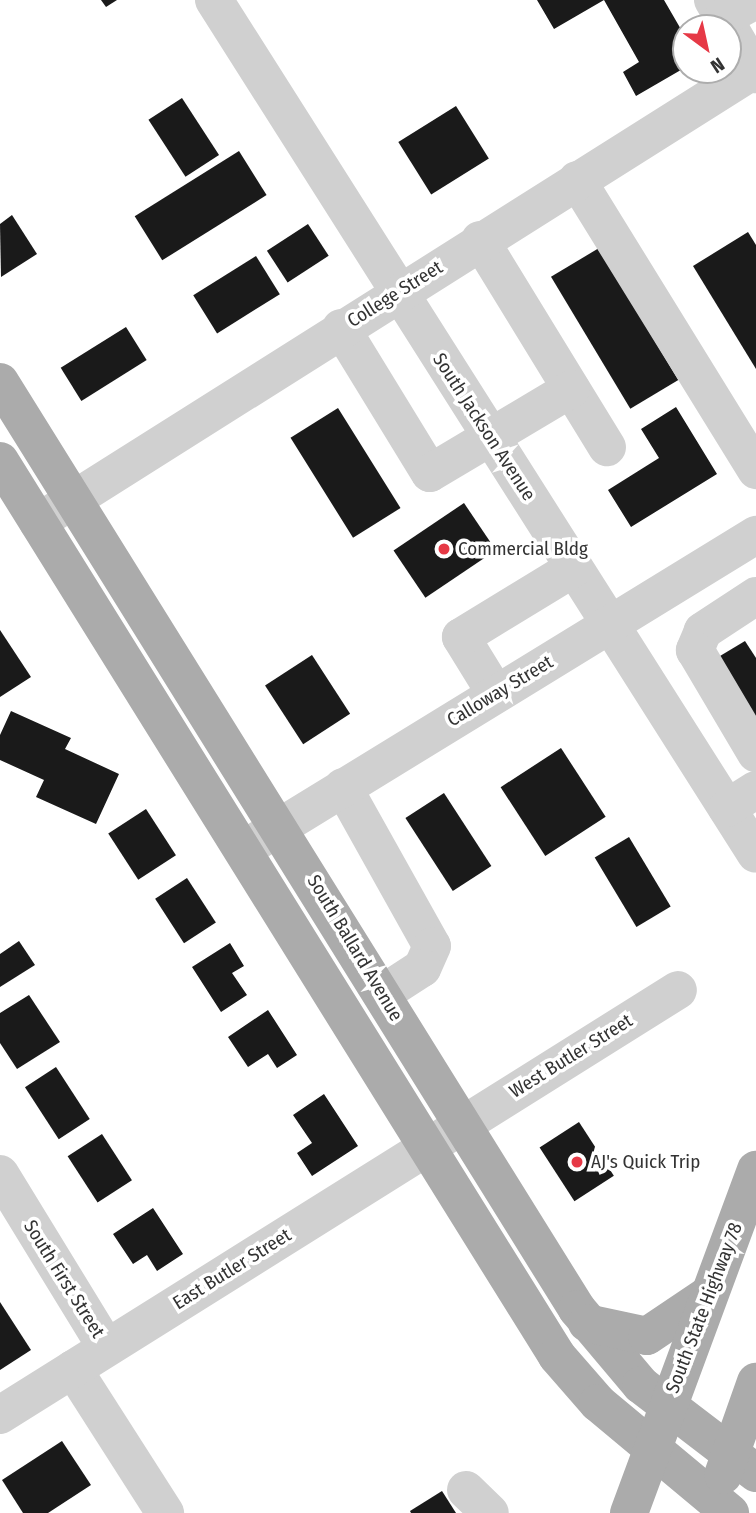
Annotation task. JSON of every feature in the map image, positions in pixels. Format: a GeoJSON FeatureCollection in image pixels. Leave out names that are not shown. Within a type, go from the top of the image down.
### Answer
{"type":"FeatureCollection","features":[{"type":"Feature","properties":{"kind":"main road","name":"South Ballard Avenue"},"geometry":{"type":"LineString","coordinates":[[0,382],[281,826],[587,1323],[667,1406],[743,1463]]}},
{"type":"Feature","properties":{"kind":"main road"},"geometry":{"type":"LineString","coordinates":[[0,461],[244,849],[425,1147],[557,1356],[598,1403],[653,1447],[718,1508],[743,1463],[756,1381]]}},
{"type":"Feature","properties":{"kind":"main road","name":"South State Highway 78"},"geometry":{"type":"LineString","coordinates":[[629,1513],[756,1170]]}},
{"type":"Feature","properties":{"kind":"main road"},"geometry":{"type":"LineString","coordinates":[[587,1323],[647,1336],[680,1319],[710,1294]]}},
{"type":"Feature","properties":{"kind":"street","name":"South Jackson Avenue"},"geometry":{"type":"LineString","coordinates":[[214,0],[574,568],[611,624],[741,799],[756,853]]}},
{"type":"Feature","properties":{"kind":"street"},"geometry":{"type":"LineString","coordinates":[[730,6],[755,72]]}},
{"type":"Feature","properties":{"kind":"street","name":"College Street"},"geometry":{"type":"LineString","coordinates":[[38,522],[397,292],[755,72]]}},
{"type":"Feature","properties":{"kind":"street"},"geometry":{"type":"LineString","coordinates":[[578,180],[756,470]]}},
{"type":"Feature","properties":{"kind":"street"},"geometry":{"type":"LineString","coordinates":[[480,240],[607,447]]}},
{"type":"Feature","properties":{"kind":"street"},"geometry":{"type":"LineString","coordinates":[[341,328],[430,473],[571,389]]}},
{"type":"Feature","properties":{"kind":"street","name":"Calloway Street"},"geometry":{"type":"LineString","coordinates":[[244,849],[756,535]]}},
{"type":"Feature","properties":{"kind":"street"},"geometry":{"type":"LineString","coordinates":[[496,694],[461,637],[574,568]]}},
{"type":"Feature","properties":{"kind":"street"},"geometry":{"type":"LineString","coordinates":[[756,596],[704,631],[695,650],[756,753]]}},
{"type":"Feature","properties":{"kind":"street"},"geometry":{"type":"LineString","coordinates":[[343,787],[432,946],[422,968],[383,994]]}},
{"type":"Feature","properties":{"kind":"street","name":"West Butler Street"},"geometry":{"type":"LineString","coordinates":[[464,1123],[678,990]]}},
{"type":"Feature","properties":{"kind":"street","name":"East Butler Street"},"geometry":{"type":"LineString","coordinates":[[0,1415],[464,1123]]}},
{"type":"Feature","properties":{"kind":"street","name":"South First Street"},"geometry":{"type":"LineString","coordinates":[[0,1174],[107,1347]]}},
{"type":"Feature","properties":{"kind":"street"},"geometry":{"type":"LineString","coordinates":[[73,1369],[165,1513]]}},
{"type":"Feature","properties":{"kind":"building"},"geometry":{"type":"Polygon","coordinates":[[[101,0],[117,0],[106,7],[101,0]]]}},
{"type":"Feature","properties":{"kind":"building"},"geometry":{"type":"Polygon","coordinates":[[[537,0],[604,0],[554,29],[537,0]]]}},
{"type":"Feature","properties":{"kind":"building"},"geometry":{"type":"Polygon","coordinates":[[[604,0],[664,0],[672,14],[672,75],[636,96],[623,72],[639,62],[604,0]]]}},
{"type":"Feature","properties":{"kind":"building"},"geometry":{"type":"Polygon","coordinates":[[[182,98],[219,155],[185,177],[148,120],[182,98]]]}},
{"type":"Feature","properties":{"kind":"building"},"geometry":{"type":"Polygon","coordinates":[[[456,106],[489,159],[431,195],[398,142],[456,106]]]}},
{"type":"Feature","properties":{"kind":"building"},"geometry":{"type":"Polygon","coordinates":[[[239,151],[267,195],[162,260],[135,216],[239,151]]]}},
{"type":"Feature","properties":{"kind":"building"},"geometry":{"type":"Polygon","coordinates":[[[12,215],[37,254],[1,277],[0,224],[12,215]]]}},
{"type":"Feature","properties":{"kind":"building"},"geometry":{"type":"Polygon","coordinates":[[[308,224],[329,256],[288,283],[267,251],[308,224]]]}},
{"type":"Feature","properties":{"kind":"building"},"geometry":{"type":"Polygon","coordinates":[[[748,232],[756,245],[756,369],[693,266],[748,232]]]}},
{"type":"Feature","properties":{"kind":"building"},"geometry":{"type":"Polygon","coordinates":[[[599,248],[678,380],[630,409],[551,277],[599,248]]]}},
{"type":"Feature","properties":{"kind":"building"},"geometry":{"type":"Polygon","coordinates":[[[256,256],[280,294],[217,333],[193,295],[256,256]]]}},
{"type":"Feature","properties":{"kind":"building"},"geometry":{"type":"Polygon","coordinates":[[[126,327],[147,360],[81,401],[61,368],[126,327]]]}},
{"type":"Feature","properties":{"kind":"building"},"geometry":{"type":"Polygon","coordinates":[[[676,407],[717,474],[631,527],[608,490],[659,458],[641,429],[676,407]]]}},
{"type":"Feature","properties":{"kind":"building"},"geometry":{"type":"Polygon","coordinates":[[[338,408],[401,508],[353,538],[291,438],[338,408]]]}},
{"type":"Feature","properties":{"kind":"building","name":"Commercial Bldg"},"geometry":{"type":"Polygon","coordinates":[[[464,503],[496,550],[425,598],[394,551],[464,503]]]}},
{"type":"Feature","properties":{"kind":"building"},"geometry":{"type":"Polygon","coordinates":[[[0,630],[31,677],[0,697],[0,630]]]}},
{"type":"Feature","properties":{"kind":"building"},"geometry":{"type":"Polygon","coordinates":[[[745,641],[756,658],[756,725],[715,659],[745,641]]]}},
{"type":"Feature","properties":{"kind":"building"},"geometry":{"type":"Polygon","coordinates":[[[312,655],[350,714],[303,744],[265,685],[312,655]]]}},
{"type":"Feature","properties":{"kind":"building"},"geometry":{"type":"Polygon","coordinates":[[[11,711],[71,738],[65,749],[119,774],[96,824],[36,797],[44,780],[0,760],[0,735],[11,711]]]}},
{"type":"Feature","properties":{"kind":"building"},"geometry":{"type":"Polygon","coordinates":[[[561,748],[606,817],[545,856],[501,787],[561,748]]]}},
{"type":"Feature","properties":{"kind":"building"},"geometry":{"type":"Polygon","coordinates":[[[444,793],[491,866],[453,891],[405,818],[444,793]]]}},
{"type":"Feature","properties":{"kind":"building"},"geometry":{"type":"Polygon","coordinates":[[[146,809],[176,855],[138,880],[108,834],[146,809]]]}},
{"type":"Feature","properties":{"kind":"building"},"geometry":{"type":"Polygon","coordinates":[[[629,837],[671,906],[636,927],[595,858],[629,837]]]}},
{"type":"Feature","properties":{"kind":"building"},"geometry":{"type":"Polygon","coordinates":[[[187,878],[216,922],[184,943],[155,899],[187,878]]]}},
{"type":"Feature","properties":{"kind":"building"},"geometry":{"type":"Polygon","coordinates":[[[19,941],[35,965],[0,987],[0,954],[19,941]]]}},
{"type":"Feature","properties":{"kind":"building"},"geometry":{"type":"Polygon","coordinates":[[[230,943],[244,966],[232,973],[247,995],[221,1012],[192,967],[230,943]]]}},
{"type":"Feature","properties":{"kind":"building"},"geometry":{"type":"Polygon","coordinates":[[[29,995],[60,1042],[17,1069],[0,1043],[0,1013],[29,995]]]}},
{"type":"Feature","properties":{"kind":"building"},"geometry":{"type":"Polygon","coordinates":[[[268,1010],[297,1055],[277,1068],[268,1054],[248,1067],[228,1037],[268,1010]]]}},
{"type":"Feature","properties":{"kind":"building"},"geometry":{"type":"Polygon","coordinates":[[[56,1067],[90,1119],[59,1139],[25,1087],[56,1067]]]}},
{"type":"Feature","properties":{"kind":"building"},"geometry":{"type":"Polygon","coordinates":[[[324,1094],[358,1146],[312,1176],[297,1153],[312,1143],[293,1115],[324,1094]]]}},
{"type":"Feature","properties":{"kind":"building","name":"AJ's Quick Trip"},"geometry":{"type":"Polygon","coordinates":[[[579,1122],[614,1176],[574,1201],[540,1148],[579,1122]]]}},
{"type":"Feature","properties":{"kind":"building"},"geometry":{"type":"Polygon","coordinates":[[[102,1134],[132,1180],[98,1202],[68,1156],[102,1134]]]}},
{"type":"Feature","properties":{"kind":"building"},"geometry":{"type":"Polygon","coordinates":[[[153,1208],[183,1254],[157,1271],[147,1255],[133,1264],[113,1234],[153,1208]]]}},
{"type":"Feature","properties":{"kind":"building"},"geometry":{"type":"Polygon","coordinates":[[[0,1302],[31,1350],[0,1370],[0,1302]]]}},
{"type":"Feature","properties":{"kind":"building"},"geometry":{"type":"Polygon","coordinates":[[[62,1441],[91,1485],[48,1513],[23,1513],[2,1480],[62,1441]]]}},
{"type":"Feature","properties":{"kind":"building"},"geometry":{"type":"Polygon","coordinates":[[[442,1491],[456,1513],[411,1513],[410,1511],[442,1491]]]}},
{"type":"Feature","properties":{"kind":"place","name":"Commercial Bldg"},"geometry":{"type":"Point","coordinates":[444,549]}},
{"type":"Feature","properties":{"kind":"place","name":"AJ's Quick Trip"},"geometry":{"type":"Point","coordinates":[577,1162]}}]}
